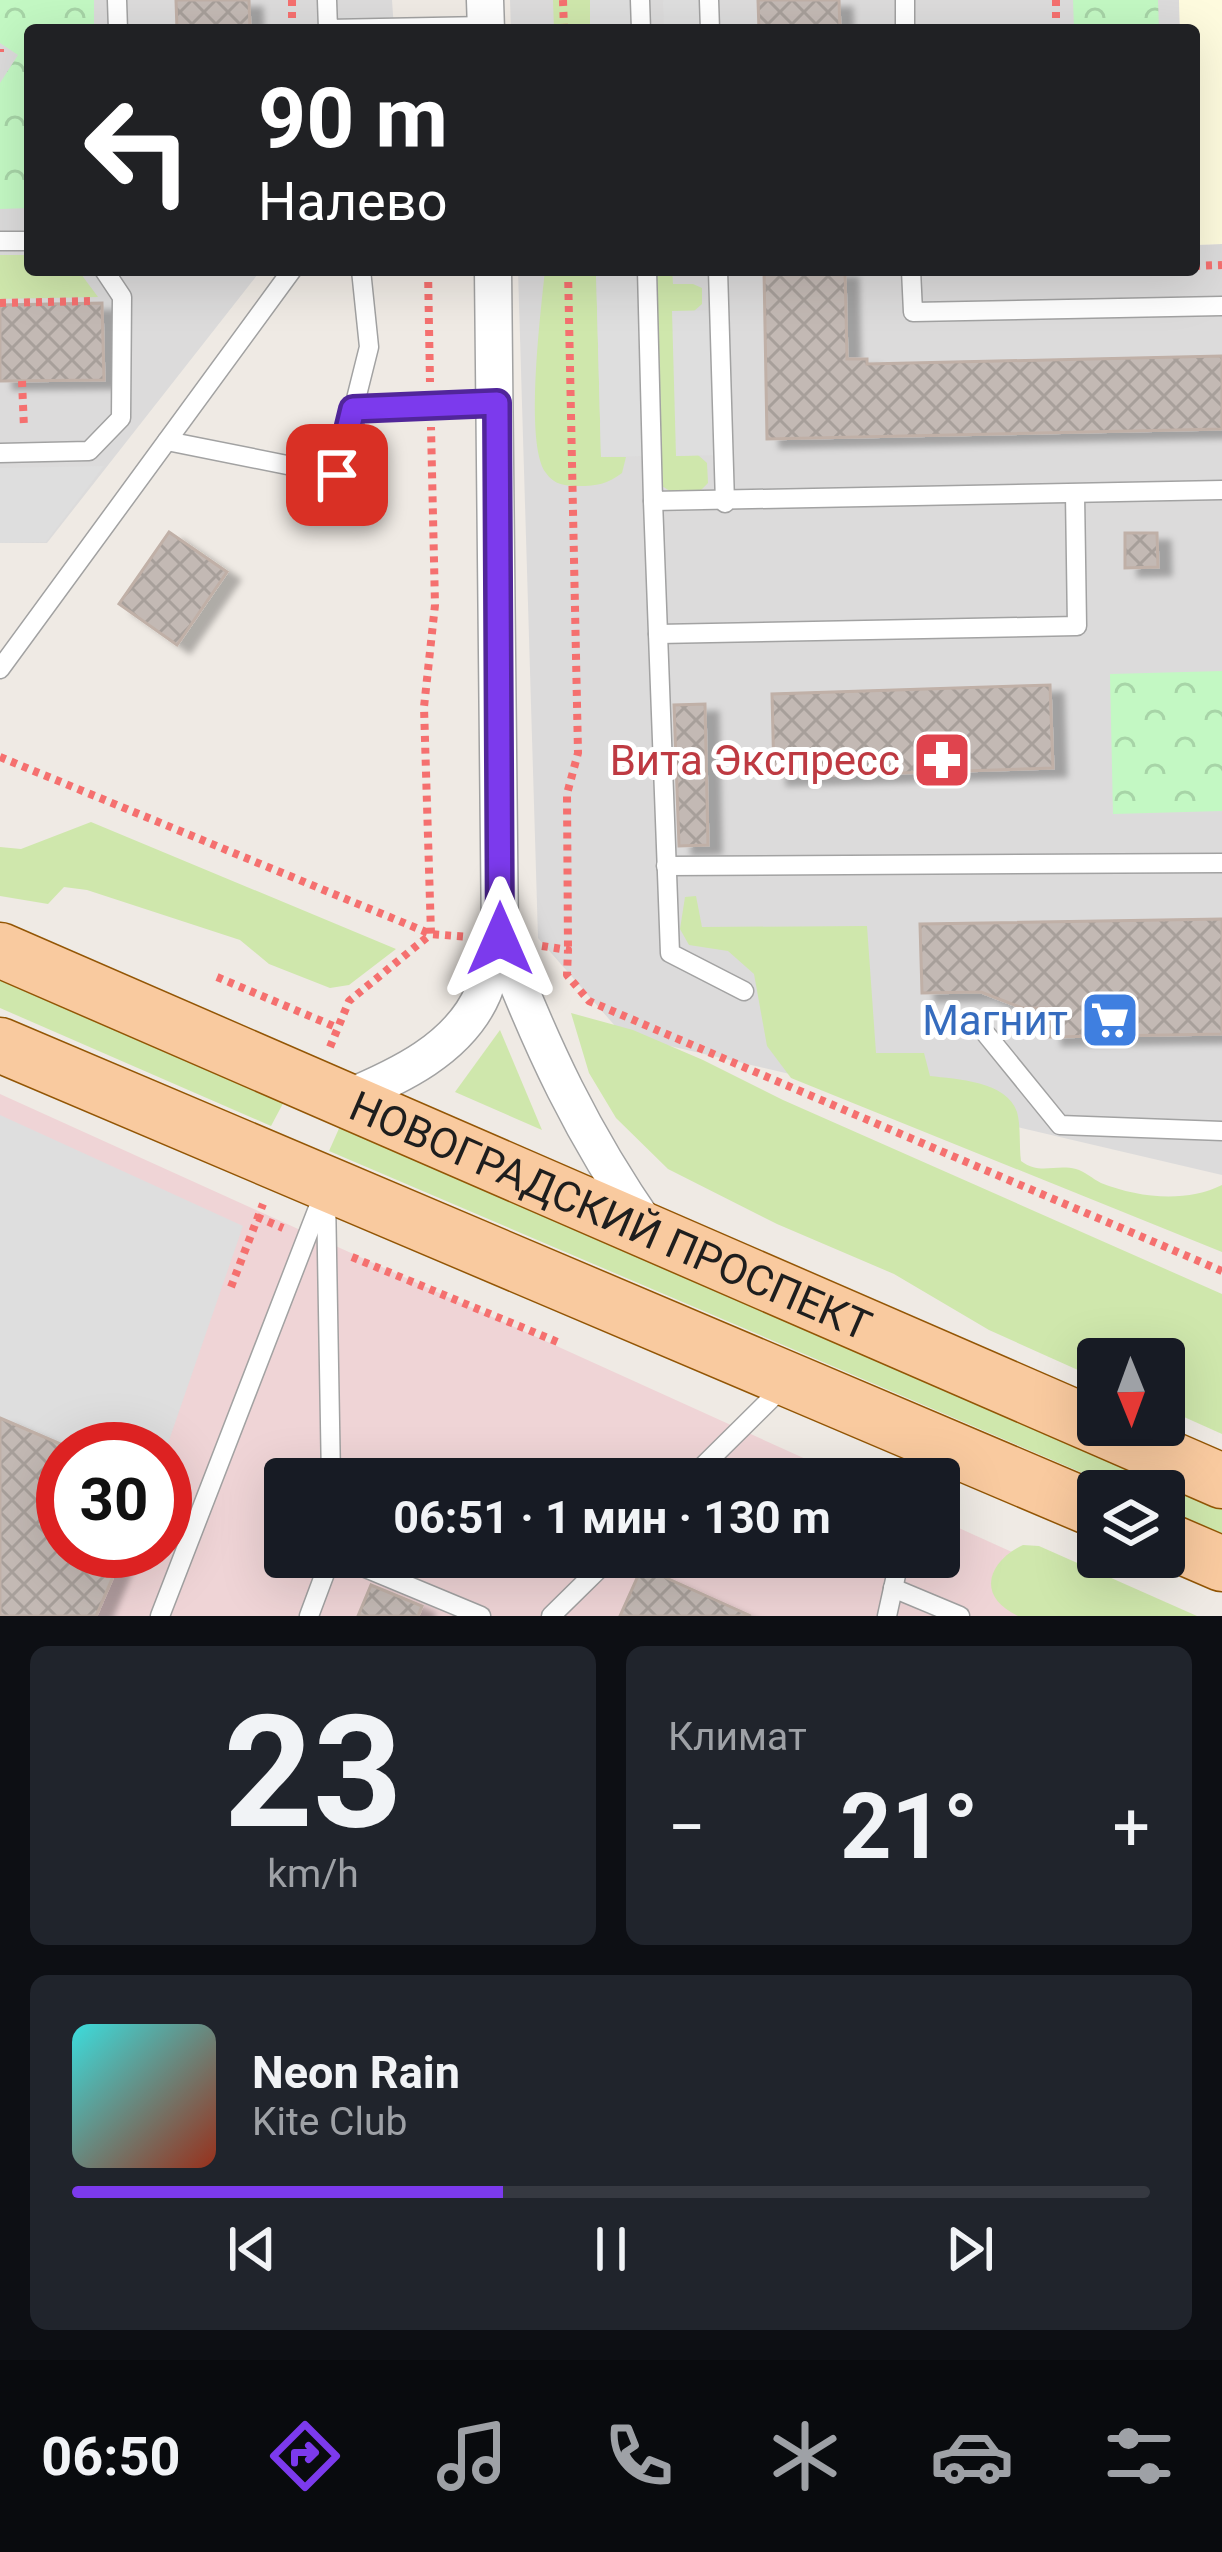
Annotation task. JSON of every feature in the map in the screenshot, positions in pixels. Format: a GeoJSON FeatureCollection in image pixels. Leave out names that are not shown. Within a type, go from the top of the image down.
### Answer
{"type":"FeatureCollection","features":[{"type":"Feature","properties":{"kind":"main road","name":"НОВОГРАДСКИЙ ПРОСПЕКТ"},"geometry":{"type":"LineString","coordinates":[[0,950],[1222,1481]]}},
{"type":"Feature","properties":{"kind":"main road","name":"НОВОГРАДСКИЙ ПРОСПЕКТ"},"geometry":{"type":"LineString","coordinates":[[0,1045],[790,1380],[921,1458]]}},
{"type":"Feature","properties":{"kind":"main road","name":"НОВОГРАДСКИЙ ПРОСПЕКТ"},"geometry":{"type":"LineString","coordinates":[[960,1470],[1077,1505]]}},
{"type":"Feature","properties":{"kind":"main road"},"geometry":{"type":"LineString","coordinates":[[1185,1548],[1222,1564]]}},
{"type":"Feature","properties":{"kind":"street"},"geometry":{"type":"LineString","coordinates":[[329,1092],[399,1077],[446,1044],[481,997],[500,939],[493,276]]}},
{"type":"Feature","properties":{"kind":"street"},"geometry":{"type":"LineString","coordinates":[[500,939],[561,1085],[600,1160],[651,1233]]}},
{"type":"Feature","properties":{"kind":"lane"},"geometry":{"type":"LineString","coordinates":[[406,24],[485,19]]}},
{"type":"Feature","properties":{"kind":"lane"},"geometry":{"type":"LineString","coordinates":[[0,453],[89,451],[122,418],[122,297],[108,276]]}},
{"type":"Feature","properties":{"kind":"lane"},"geometry":{"type":"LineString","coordinates":[[0,669],[288,276]]}},
{"type":"Feature","properties":{"kind":"lane"},"geometry":{"type":"LineString","coordinates":[[166,441],[337,475],[369,347],[362,276]]}},
{"type":"Feature","properties":{"kind":"lane"},"geometry":{"type":"LineString","coordinates":[[647,276],[670,953],[743,991]]}},
{"type":"Feature","properties":{"kind":"lane"},"geometry":{"type":"LineString","coordinates":[[718,276],[725,502]]}},
{"type":"Feature","properties":{"kind":"lane"},"geometry":{"type":"LineString","coordinates":[[911,276],[913,312],[1222,307]]}},
{"type":"Feature","properties":{"kind":"lane"},"geometry":{"type":"LineString","coordinates":[[353,409],[497,403]]}},
{"type":"Feature","properties":{"kind":"lane"},"geometry":{"type":"LineString","coordinates":[[653,501],[1222,490]]}},
{"type":"Feature","properties":{"kind":"lane"},"geometry":{"type":"LineString","coordinates":[[658,634],[1077,626],[1075,494]]}},
{"type":"Feature","properties":{"kind":"lane"},"geometry":{"type":"LineString","coordinates":[[666,866],[1222,863]]}},
{"type":"Feature","properties":{"kind":"lane"},"geometry":{"type":"LineString","coordinates":[[986,1034],[1060,1125],[1222,1131]]}},
{"type":"Feature","properties":{"kind":"lane"},"geometry":{"type":"LineString","coordinates":[[160,1616],[306,1238],[303,1176]]}},
{"type":"Feature","properties":{"kind":"lane"},"geometry":{"type":"LineString","coordinates":[[303,1176],[327,1246],[331,1458]]}},
{"type":"Feature","properties":{"kind":"lane"},"geometry":{"type":"LineString","coordinates":[[711,1458],[790,1380]]}},
{"type":"Feature","properties":{"kind":"lane"},"geometry":{"type":"LineString","coordinates":[[309,1616],[326,1578]]}},
{"type":"Feature","properties":{"kind":"lane"},"geometry":{"type":"LineString","coordinates":[[387,1578],[481,1616]]}},
{"type":"Feature","properties":{"kind":"lane"},"geometry":{"type":"LineString","coordinates":[[551,1616],[590,1578]]}},
{"type":"Feature","properties":{"kind":"lane"},"geometry":{"type":"LineString","coordinates":[[887,1616],[895,1578]]}},
{"type":"Feature","properties":{"kind":"lane"},"geometry":{"type":"LineString","coordinates":[[893,1588],[960,1616]]}},
{"type":"Feature","properties":{"kind":"path"},"geometry":{"type":"LineString","coordinates":[[428,276],[435,605],[424,707],[431,934]]}},
{"type":"Feature","properties":{"kind":"path"},"geometry":{"type":"LineString","coordinates":[[568,276],[578,753],[567,794],[567,975],[589,1001],[1222,1271]]}},
{"type":"Feature","properties":{"kind":"path"},"geometry":{"type":"LineString","coordinates":[[0,303],[99,301],[99,322]]}},
{"type":"Feature","properties":{"kind":"path"},"geometry":{"type":"LineString","coordinates":[[22,381],[24,435],[41,435]]}},
{"type":"Feature","properties":{"kind":"path"},"geometry":{"type":"LineString","coordinates":[[0,758],[431,934],[568,950]]}},
{"type":"Feature","properties":{"kind":"path"},"geometry":{"type":"LineString","coordinates":[[329,1092],[338,1028],[349,1001],[431,934]]}},
{"type":"Feature","properties":{"kind":"path"},"geometry":{"type":"LineString","coordinates":[[217,977],[338,1028]]}},
{"type":"Feature","properties":{"kind":"path"},"geometry":{"type":"LineString","coordinates":[[230,1287],[257,1217],[303,1176]]}},
{"type":"Feature","properties":{"kind":"path"},"geometry":{"type":"LineString","coordinates":[[257,1217],[306,1238]]}},
{"type":"Feature","properties":{"kind":"path"},"geometry":{"type":"LineString","coordinates":[[327,1246],[560,1343]]}},
{"type":"Feature","properties":{"kind":"shaded area"},"geometry":{"type":"Polygon","coordinates":[[[0,0],[392,0],[394,24],[24,24],[24,276],[256,276],[47,543],[0,543],[0,0]]]}},
{"type":"Feature","properties":{"kind":"shaded area"},"geometry":{"type":"Polygon","coordinates":[[[510,0],[1179,0],[1180,24],[511,24],[510,0]]]}},
{"type":"Feature","properties":{"kind":"shaded area"},"geometry":{"type":"Polygon","coordinates":[[[590,0],[640,0],[641,24],[590,24],[590,0]]]}},
{"type":"Feature","properties":{"kind":"shaded area"},"geometry":{"type":"Polygon","coordinates":[[[663,0],[709,0],[710,24],[664,24],[663,0]]]}},
{"type":"Feature","properties":{"kind":"shaded area"},"geometry":{"type":"Polygon","coordinates":[[[1179,0],[1222,0],[1222,244],[1200,245],[1200,24],[1180,24],[1179,0]]]}},
{"type":"Feature","properties":{"kind":"shaded area"},"geometry":{"type":"Polygon","coordinates":[[[1222,244],[1222,1175],[623,1035],[538,938],[518,276],[1200,276],[1200,245],[1222,244]]]}},
{"type":"Feature","properties":{"kind":"shaded area"},"geometry":{"type":"Polygon","coordinates":[[[596,276],[647,276],[652,456],[601,457],[596,276]]]}},
{"type":"Feature","properties":{"kind":"shaded area"},"geometry":{"type":"Polygon","coordinates":[[[719,310],[723,455],[676,456],[672,311],[719,310]]]}},
{"type":"Feature","properties":{"kind":"shaded area"},"geometry":{"type":"Polygon","coordinates":[[[104,466],[46,542],[0,543],[0,468],[104,466]]]}},
{"type":"Feature","properties":{"kind":"shaded area"},"geometry":{"type":"Polygon","coordinates":[[[0,1094],[804,1458],[264,1458],[264,1578],[960,1578],[960,1529],[1153,1616],[0,1616],[0,1094]]]}},
{"type":"Feature","properties":{"kind":"shaded area"},"geometry":{"type":"Polygon","coordinates":[[[0,1115],[243,1226],[175,1422],[36,1422],[36,1434],[0,1418],[0,1115]]]}},
{"type":"Feature","properties":{"kind":"green space"},"geometry":{"type":"Polygon","coordinates":[[[0,0],[94,0],[94,24],[24,24],[24,208],[0,209],[0,83],[18,55],[0,43],[0,0]]]}},
{"type":"Feature","properties":{"kind":"green space"},"geometry":{"type":"Polygon","coordinates":[[[553,0],[590,0],[590,24],[554,24],[553,0]]]}},
{"type":"Feature","properties":{"kind":"green space"},"geometry":{"type":"Polygon","coordinates":[[[1073,0],[1158,0],[1159,24],[1074,24],[1073,0]]]}},
{"type":"Feature","properties":{"kind":"green space"},"geometry":{"type":"Polygon","coordinates":[[[0,255],[24,255],[24,276],[82,276],[98,297],[0,299],[0,255]]]}},
{"type":"Feature","properties":{"kind":"green space"},"geometry":{"type":"Polygon","coordinates":[[[544,276],[596,276],[601,457],[626,457],[622,473],[602,484],[574,486],[546,473],[536,435],[544,276]]]}},
{"type":"Feature","properties":{"kind":"green space"},"geometry":{"type":"Polygon","coordinates":[[[655,276],[672,276],[673,284],[702,288],[702,304],[694,311],[673,311],[677,456],[698,455],[707,463],[708,483],[699,492],[673,493],[662,486],[655,276]]]}},
{"type":"Feature","properties":{"kind":"green space"},"geometry":{"type":"Polygon","coordinates":[[[1222,671],[1222,811],[1113,814],[1110,674],[1222,671]]]}},
{"type":"Feature","properties":{"kind":"green space"},"geometry":{"type":"Polygon","coordinates":[[[91,822],[396,949],[349,985],[330,988],[269,964],[240,940],[87,890],[64,887],[48,904],[0,896],[0,847],[21,849],[91,822]]]}},
{"type":"Feature","properties":{"kind":"green space"},"geometry":{"type":"Polygon","coordinates":[[[696,896],[702,927],[867,926],[876,1053],[924,1053],[930,1076],[980,1084],[1003,1094],[1017,1112],[1021,1161],[1028,1165],[1076,1169],[1101,1183],[1146,1195],[1178,1196],[1222,1185],[1222,1252],[791,1078],[767,1046],[754,974],[728,951],[689,945],[680,929],[685,897],[696,896]]]}},
{"type":"Feature","properties":{"kind":"green space"},"geometry":{"type":"Polygon","coordinates":[[[0,973],[288,1094],[271,1126],[0,1008],[0,973]]]}},
{"type":"Feature","properties":{"kind":"green space"},"geometry":{"type":"Polygon","coordinates":[[[571,1013],[633,1030],[703,1060],[1222,1294],[1222,1434],[1185,1417],[1185,1338],[1077,1338],[1077,1370],[989,1330],[894,1274],[777,1224],[668,1169],[616,1118],[589,1073],[571,1013]]]}},
{"type":"Feature","properties":{"kind":"green space"},"geometry":{"type":"Polygon","coordinates":[[[500,1030],[542,1130],[455,1092],[500,1030]]]}},
{"type":"Feature","properties":{"kind":"green space"},"geometry":{"type":"Polygon","coordinates":[[[341,1124],[1077,1440],[1077,1446],[1091,1446],[1147,1470],[1077,1470],[329,1151],[341,1124]]]}},
{"type":"Feature","properties":{"kind":"green space"},"geometry":{"type":"Polygon","coordinates":[[[1185,1486],[1222,1502],[1222,1534],[1185,1517],[1185,1486]]]}},
{"type":"Feature","properties":{"kind":"green space"},"geometry":{"type":"Polygon","coordinates":[[[1023,1545],[1039,1546],[1077,1563],[1077,1578],[1111,1578],[1197,1616],[1018,1616],[992,1590],[994,1570],[1023,1545]]]}},
{"type":"Feature","properties":{"kind":"building"},"geometry":{"type":"Polygon","coordinates":[[[176,0],[249,0],[250,24],[177,24],[176,0]]]}},
{"type":"Feature","properties":{"kind":"building"},"geometry":{"type":"Polygon","coordinates":[[[758,0],[839,0],[840,24],[759,24],[758,0]]]}},
{"type":"Feature","properties":{"kind":"building"},"geometry":{"type":"Polygon","coordinates":[[[764,276],[845,276],[847,359],[867,359],[867,364],[1222,356],[1222,429],[767,439],[764,276]]]}},
{"type":"Feature","properties":{"kind":"building"},"geometry":{"type":"Polygon","coordinates":[[[102,303],[104,380],[0,381],[0,305],[102,303]]]}},
{"type":"Feature","properties":{"kind":"building"},"geometry":{"type":"Polygon","coordinates":[[[169,532],[227,572],[177,645],[119,604],[169,532]]]}},
{"type":"Feature","properties":{"kind":"building"},"geometry":{"type":"Polygon","coordinates":[[[1125,533],[1157,533],[1158,567],[1125,568],[1125,533]]]}},
{"type":"Feature","properties":{"kind":"building"},"geometry":{"type":"Polygon","coordinates":[[[1050,685],[1053,768],[774,777],[772,694],[1050,685]]]}},
{"type":"Feature","properties":{"kind":"building"},"geometry":{"type":"Polygon","coordinates":[[[705,704],[708,845],[679,846],[674,705],[705,704]]]}},
{"type":"Feature","properties":{"kind":"building"},"geometry":{"type":"Polygon","coordinates":[[[1222,919],[1222,1034],[1049,1037],[1049,1008],[1022,1008],[981,992],[922,993],[920,924],[1222,919]]]}},
{"type":"Feature","properties":{"kind":"building"},"geometry":{"type":"Polygon","coordinates":[[[0,1418],[36,1433],[36,1578],[112,1578],[96,1616],[0,1616],[0,1418]]]}},
{"type":"Feature","properties":{"kind":"building"},"geometry":{"type":"Polygon","coordinates":[[[637,1578],[666,1578],[751,1616],[620,1616],[637,1578]]]}},
{"type":"Feature","properties":{"kind":"building"},"geometry":{"type":"Polygon","coordinates":[[[371,1585],[422,1606],[418,1616],[358,1616],[371,1585]]]}},
{"type":"Feature","properties":{"kind":"place","name":"Вита Экспресс"},"geometry":{"type":"Point","coordinates":[942,760]}},
{"type":"Feature","properties":{"kind":"place","name":"Магнит"},"geometry":{"type":"Point","coordinates":[1110,1020]}},
{"type":"Feature","properties":{"kind":"route"},"geometry":{"type":"LineString","coordinates":[[337,475],[353,409],[497,403],[500,939]]}}]}
